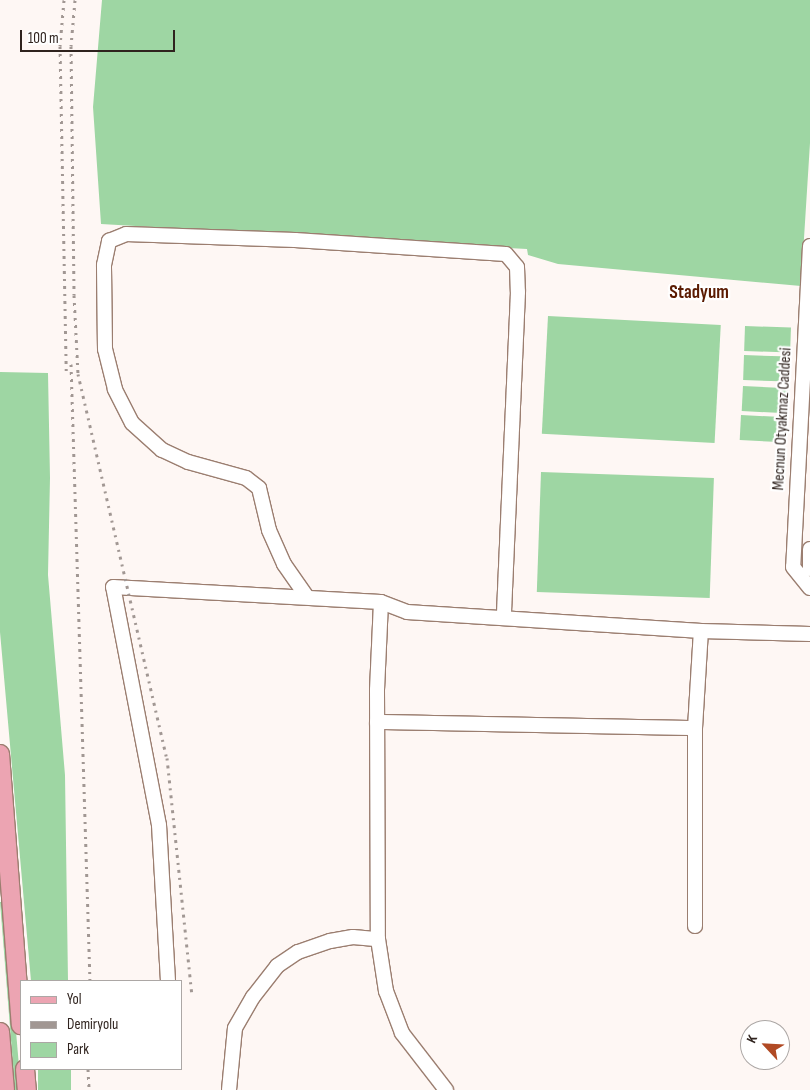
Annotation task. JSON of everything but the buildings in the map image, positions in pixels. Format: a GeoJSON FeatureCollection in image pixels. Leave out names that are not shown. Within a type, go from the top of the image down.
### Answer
{"type":"FeatureCollection","features":[{"type":"Feature","properties":{"kind":"main road"},"geometry":{"type":"LineString","coordinates":[[0,754],[2,811],[20,1014]]}},
{"type":"Feature","properties":{"kind":"main road"},"geometry":{"type":"LineString","coordinates":[[0,1032],[5,1090]]}},
{"type":"Feature","properties":{"kind":"main road"},"geometry":{"type":"LineString","coordinates":[[25,1070],[26,1090]]}},
{"type":"Feature","properties":{"kind":"street"},"geometry":{"type":"LineString","coordinates":[[307,597],[284,564],[270,530],[259,488],[246,478],[188,462],[162,450],[132,423],[115,389],[105,348],[104,265],[109,241],[126,234],[295,240],[506,254],[517,267],[518,292],[504,618]]}},
{"type":"Feature","properties":{"kind":"street","name":"Mecnun Otyakmaz Caddesi"},"geometry":{"type":"LineString","coordinates":[[810,246],[793,567],[810,588]]}},
{"type":"Feature","properties":{"kind":"street"},"geometry":{"type":"LineString","coordinates":[[810,549],[810,569]]}},
{"type":"Feature","properties":{"kind":"street"},"geometry":{"type":"LineString","coordinates":[[168,980],[159,825],[113,587],[381,602],[407,612],[701,631],[810,634]]}},
{"type":"Feature","properties":{"kind":"street"},"geometry":{"type":"LineString","coordinates":[[381,602],[377,722],[378,939],[386,991],[402,1033],[446,1090]]}},
{"type":"Feature","properties":{"kind":"street"},"geometry":{"type":"LineString","coordinates":[[696,926],[695,728],[701,631]]}},
{"type":"Feature","properties":{"kind":"street"},"geometry":{"type":"LineString","coordinates":[[377,722],[695,728]]}},
{"type":"Feature","properties":{"kind":"street"},"geometry":{"type":"LineString","coordinates":[[229,1090],[235,1028],[253,998],[277,966],[298,952],[330,941],[353,938],[378,939]]}},
{"type":"Feature","properties":{"kind":"green space"},"geometry":{"type":"Polygon","coordinates":[[[102,0],[810,0],[810,143],[801,286],[558,264],[528,255],[527,249],[101,224],[93,107],[102,0]]]}},
{"type":"Feature","properties":{"kind":"green space"},"geometry":{"type":"Polygon","coordinates":[[[548,316],[721,325],[715,443],[542,434],[548,316]]]}},
{"type":"Feature","properties":{"kind":"green space"},"geometry":{"type":"Polygon","coordinates":[[[745,326],[791,328],[790,353],[744,351],[745,326]]]}},
{"type":"Feature","properties":{"kind":"green space"},"geometry":{"type":"Polygon","coordinates":[[[744,355],[790,357],[789,382],[743,380],[744,355]]]}},
{"type":"Feature","properties":{"kind":"green space"},"geometry":{"type":"Polygon","coordinates":[[[0,372],[48,373],[50,478],[48,575],[65,775],[68,980],[31,980],[0,632],[0,372]]]}},
{"type":"Feature","properties":{"kind":"green space"},"geometry":{"type":"Polygon","coordinates":[[[743,386],[788,388],[787,413],[742,411],[743,386]]]}},
{"type":"Feature","properties":{"kind":"green space"},"geometry":{"type":"Polygon","coordinates":[[[741,415],[786,417],[785,442],[740,440],[741,415]]]}},
{"type":"Feature","properties":{"kind":"green space"},"geometry":{"type":"Polygon","coordinates":[[[541,472],[714,478],[710,598],[537,592],[541,472]]]}},
{"type":"Feature","properties":{"kind":"green space"},"geometry":{"type":"Polygon","coordinates":[[[0,902],[5,902],[21,1090],[15,1090],[0,902]]]}},
{"type":"Feature","properties":{"kind":"green space"},"geometry":{"type":"Polygon","coordinates":[[[38,1070],[71,1070],[71,1090],[38,1090],[38,1070]]]}},
{"type":"Feature","properties":{"kind":"railway"},"geometry":{"type":"LineString","coordinates":[[64,0],[60,46],[66,372]]}},
{"type":"Feature","properties":{"kind":"railway"},"geometry":{"type":"LineString","coordinates":[[75,0],[71,46],[74,295],[78,374],[167,758],[192,997]]}},
{"type":"Feature","properties":{"kind":"railway"},"geometry":{"type":"LineString","coordinates":[[71,364],[90,980]]}},
{"type":"Feature","properties":{"kind":"railway"},"geometry":{"type":"LineString","coordinates":[[88,1070],[89,1090]]}},
{"type":"Feature","properties":{"kind":"district","name":"Stadyum"},"geometry":{"type":"Point","coordinates":[699,293]}}]}
